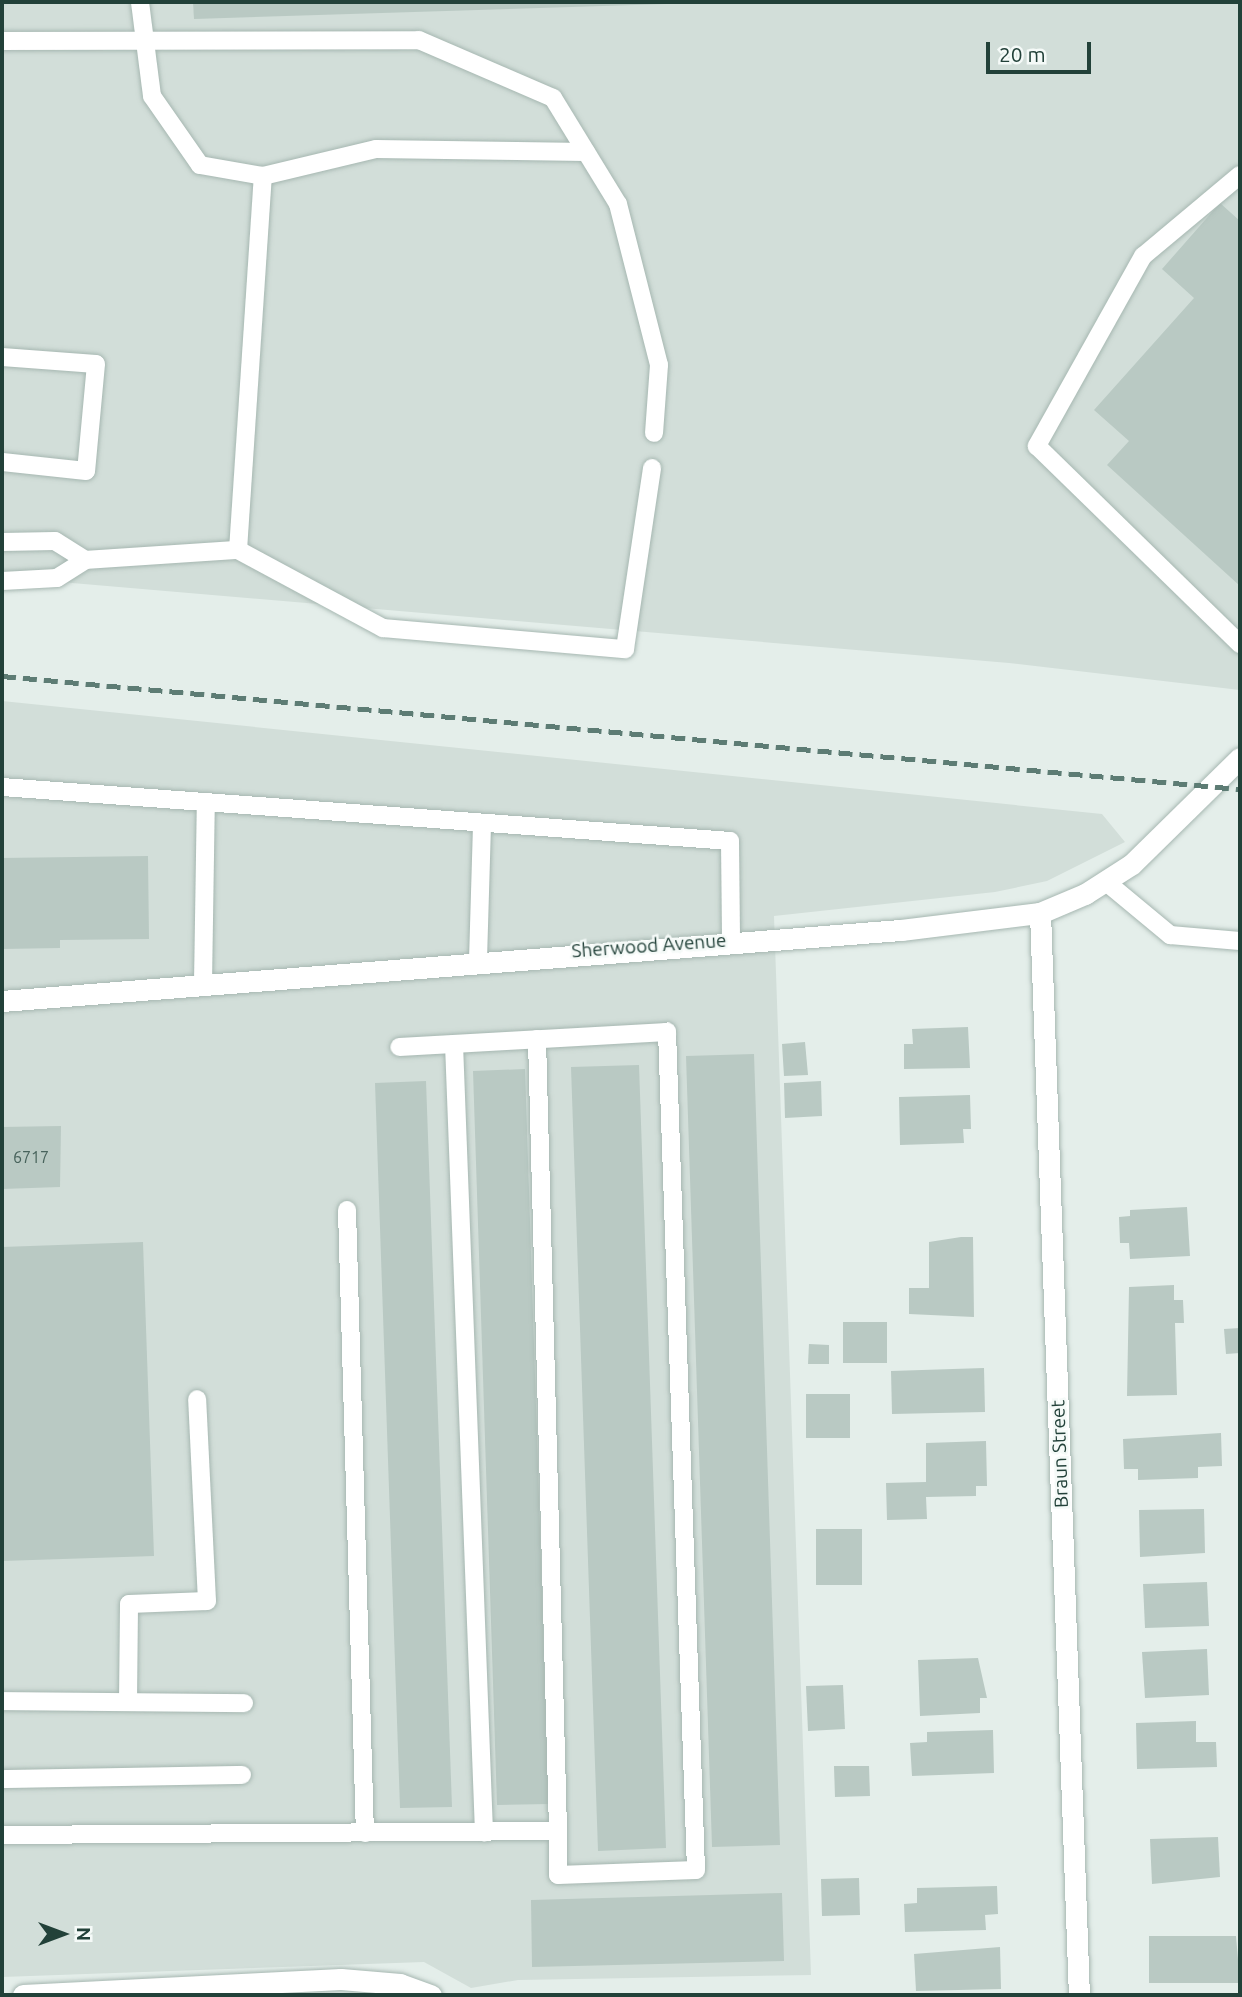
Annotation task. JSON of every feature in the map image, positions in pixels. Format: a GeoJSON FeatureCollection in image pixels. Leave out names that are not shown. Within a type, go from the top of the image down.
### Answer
{"type":"FeatureCollection","features":[{"type":"Feature","properties":{"kind":"street","name":"Sherwood Avenue"},"geometry":{"type":"LineString","coordinates":[[2,1001],[1040,913],[1105,881],[1171,830],[1240,758]]}},
{"type":"Feature","properties":{"kind":"street","name":"Braun Street"},"geometry":{"type":"LineString","coordinates":[[1040,913],[1079,1995]]}},
{"type":"Feature","properties":{"kind":"street"},"geometry":{"type":"LineString","coordinates":[[23,1995],[140,1992],[341,1979],[400,1984],[431,1995]]}},
{"type":"Feature","properties":{"kind":"lane"},"geometry":{"type":"LineString","coordinates":[[140,2],[152,96],[200,165],[262,176],[376,149],[586,152]]}},
{"type":"Feature","properties":{"kind":"lane"},"geometry":{"type":"LineString","coordinates":[[2,41],[145,37],[419,40],[553,98],[618,204],[659,365],[654,433]]}},
{"type":"Feature","properties":{"kind":"lane"},"geometry":{"type":"LineString","coordinates":[[1240,175],[1143,256],[1037,446],[1240,643]]}},
{"type":"Feature","properties":{"kind":"lane"},"geometry":{"type":"LineString","coordinates":[[239,550],[262,176]]}},
{"type":"Feature","properties":{"kind":"lane"},"geometry":{"type":"LineString","coordinates":[[2,357],[96,364],[86,471],[2,463]]}},
{"type":"Feature","properties":{"kind":"lane"},"geometry":{"type":"LineString","coordinates":[[2,581],[57,578],[86,560],[239,550],[383,628],[625,649],[652,468]]}},
{"type":"Feature","properties":{"kind":"lane"},"geometry":{"type":"LineString","coordinates":[[2,542],[55,541],[86,560]]}},
{"type":"Feature","properties":{"kind":"lane"},"geometry":{"type":"LineString","coordinates":[[2,787],[730,841],[731,940]]}},
{"type":"Feature","properties":{"kind":"lane"},"geometry":{"type":"LineString","coordinates":[[203,983],[206,802]]}},
{"type":"Feature","properties":{"kind":"lane"},"geometry":{"type":"LineString","coordinates":[[478,960],[482,823]]}},
{"type":"Feature","properties":{"kind":"lane"},"geometry":{"type":"LineString","coordinates":[[1105,881],[1170,935],[1240,941]]}},
{"type":"Feature","properties":{"kind":"lane"},"geometry":{"type":"LineString","coordinates":[[399,1047],[667,1032],[696,1870],[558,1875],[537,1040]]}},
{"type":"Feature","properties":{"kind":"lane"},"geometry":{"type":"LineString","coordinates":[[454,1044],[484,1832]]}},
{"type":"Feature","properties":{"kind":"lane"},"geometry":{"type":"LineString","coordinates":[[347,1210],[365,1833]]}},
{"type":"Feature","properties":{"kind":"lane"},"geometry":{"type":"LineString","coordinates":[[128,1702],[129,1604],[207,1601],[197,1399]]}},
{"type":"Feature","properties":{"kind":"lane"},"geometry":{"type":"LineString","coordinates":[[2,1701],[244,1703]]}},
{"type":"Feature","properties":{"kind":"lane"},"geometry":{"type":"LineString","coordinates":[[2,1779],[242,1775]]}},
{"type":"Feature","properties":{"kind":"lane"},"geometry":{"type":"LineString","coordinates":[[2,1835],[558,1831]]}},
{"type":"Feature","properties":{"kind":"shaded area"},"geometry":{"type":"Polygon","coordinates":[[[2,2],[1240,2],[1240,690],[1009,663],[2,577],[2,2]]]}},
{"type":"Feature","properties":{"kind":"shaded area"},"geometry":{"type":"Polygon","coordinates":[[[2,701],[1102,814],[1125,842],[1047,881],[995,892],[774,916],[811,1975],[518,1980],[471,1988],[424,1962],[2,1977],[2,701]]]}},
{"type":"Feature","properties":{"kind":"building"},"geometry":{"type":"Polygon","coordinates":[[[193,2],[666,2],[666,4],[194,19],[193,2]]]}},
{"type":"Feature","properties":{"kind":"building"},"geometry":{"type":"Polygon","coordinates":[[[1220,203],[1240,221],[1240,586],[1107,465],[1129,441],[1094,410],[1194,298],[1162,269],[1220,203]]]}},
{"type":"Feature","properties":{"kind":"building"},"geometry":{"type":"Polygon","coordinates":[[[148,856],[149,939],[60,940],[60,948],[2,949],[2,858],[148,856]]]}},
{"type":"Feature","properties":{"kind":"building"},"geometry":{"type":"Polygon","coordinates":[[[968,1027],[970,1068],[904,1069],[904,1044],[913,1044],[912,1029],[968,1027]]]}},
{"type":"Feature","properties":{"kind":"building"},"geometry":{"type":"Polygon","coordinates":[[[805,1042],[808,1075],[784,1076],[782,1044],[805,1042]]]}},
{"type":"Feature","properties":{"kind":"building"},"geometry":{"type":"Polygon","coordinates":[[[754,1054],[780,1845],[712,1847],[686,1056],[754,1054]]]}},
{"type":"Feature","properties":{"kind":"building"},"geometry":{"type":"Polygon","coordinates":[[[639,1065],[666,1848],[598,1851],[571,1067],[639,1065]]]}},
{"type":"Feature","properties":{"kind":"building"},"geometry":{"type":"Polygon","coordinates":[[[525,1069],[549,1804],[497,1805],[473,1071],[525,1069]]]}},
{"type":"Feature","properties":{"kind":"building"},"geometry":{"type":"Polygon","coordinates":[[[426,1081],[452,1807],[400,1808],[375,1083],[426,1081]]]}},
{"type":"Feature","properties":{"kind":"building"},"geometry":{"type":"Polygon","coordinates":[[[821,1081],[822,1116],[785,1118],[784,1083],[821,1081]]]}},
{"type":"Feature","properties":{"kind":"building"},"geometry":{"type":"Polygon","coordinates":[[[970,1095],[971,1129],[963,1129],[964,1143],[900,1145],[899,1097],[970,1095]]]}},
{"type":"Feature","properties":{"kind":"building"},"geometry":{"type":"Polygon","coordinates":[[[61,1126],[60,1187],[2,1189],[2,1127],[61,1126]]]}},
{"type":"Feature","properties":{"kind":"building"},"geometry":{"type":"Polygon","coordinates":[[[1187,1207],[1190,1256],[1130,1259],[1129,1243],[1120,1243],[1119,1217],[1130,1216],[1130,1210],[1187,1207]]]}},
{"type":"Feature","properties":{"kind":"building"},"geometry":{"type":"Polygon","coordinates":[[[973,1237],[974,1317],[909,1314],[909,1288],[929,1288],[929,1242],[973,1237]]]}},
{"type":"Feature","properties":{"kind":"building"},"geometry":{"type":"Polygon","coordinates":[[[143,1242],[154,1556],[2,1561],[2,1247],[143,1242]]]}},
{"type":"Feature","properties":{"kind":"building"},"geometry":{"type":"Polygon","coordinates":[[[1174,1285],[1174,1300],[1183,1300],[1184,1323],[1175,1323],[1177,1395],[1127,1396],[1129,1287],[1174,1285]]]}},
{"type":"Feature","properties":{"kind":"building"},"geometry":{"type":"Polygon","coordinates":[[[843,1322],[887,1322],[887,1363],[843,1363],[843,1322]]]}},
{"type":"Feature","properties":{"kind":"building"},"geometry":{"type":"Polygon","coordinates":[[[1240,1328],[1240,1353],[1226,1354],[1224,1329],[1240,1328]]]}},
{"type":"Feature","properties":{"kind":"building"},"geometry":{"type":"Polygon","coordinates":[[[809,1344],[829,1345],[829,1364],[808,1364],[809,1344]]]}},
{"type":"Feature","properties":{"kind":"building"},"geometry":{"type":"Polygon","coordinates":[[[984,1368],[985,1412],[892,1414],[891,1371],[984,1368]]]}},
{"type":"Feature","properties":{"kind":"building"},"geometry":{"type":"Polygon","coordinates":[[[806,1394],[850,1394],[850,1438],[806,1438],[806,1394]]]}},
{"type":"Feature","properties":{"kind":"building"},"geometry":{"type":"Polygon","coordinates":[[[1221,1433],[1222,1466],[1198,1467],[1198,1478],[1138,1480],[1138,1469],[1124,1469],[1123,1439],[1221,1433]]]}},
{"type":"Feature","properties":{"kind":"building"},"geometry":{"type":"Polygon","coordinates":[[[986,1441],[987,1486],[976,1486],[976,1496],[926,1497],[927,1519],[887,1520],[886,1483],[926,1482],[926,1443],[986,1441]]]}},
{"type":"Feature","properties":{"kind":"building"},"geometry":{"type":"Polygon","coordinates":[[[1204,1509],[1205,1553],[1140,1557],[1139,1510],[1204,1509]]]}},
{"type":"Feature","properties":{"kind":"building"},"geometry":{"type":"Polygon","coordinates":[[[816,1529],[862,1529],[862,1585],[816,1585],[816,1529]]]}},
{"type":"Feature","properties":{"kind":"building"},"geometry":{"type":"Polygon","coordinates":[[[1207,1582],[1209,1626],[1145,1628],[1143,1584],[1207,1582]]]}},
{"type":"Feature","properties":{"kind":"building"},"geometry":{"type":"Polygon","coordinates":[[[1207,1649],[1209,1695],[1145,1698],[1142,1652],[1207,1649]]]}},
{"type":"Feature","properties":{"kind":"building"},"geometry":{"type":"Polygon","coordinates":[[[978,1658],[987,1698],[980,1698],[980,1713],[920,1716],[918,1660],[978,1658]]]}},
{"type":"Feature","properties":{"kind":"building"},"geometry":{"type":"Polygon","coordinates":[[[843,1685],[845,1729],[808,1731],[806,1686],[843,1685]]]}},
{"type":"Feature","properties":{"kind":"building"},"geometry":{"type":"Polygon","coordinates":[[[1196,1721],[1196,1742],[1216,1742],[1217,1767],[1137,1769],[1136,1723],[1196,1721]]]}},
{"type":"Feature","properties":{"kind":"building"},"geometry":{"type":"Polygon","coordinates":[[[993,1730],[994,1773],[912,1776],[910,1743],[927,1742],[927,1732],[993,1730]]]}},
{"type":"Feature","properties":{"kind":"building"},"geometry":{"type":"Polygon","coordinates":[[[834,1766],[869,1766],[870,1796],[835,1797],[834,1766]]]}},
{"type":"Feature","properties":{"kind":"building"},"geometry":{"type":"Polygon","coordinates":[[[1218,1837],[1220,1877],[1152,1884],[1150,1839],[1218,1837]]]}},
{"type":"Feature","properties":{"kind":"building"},"geometry":{"type":"Polygon","coordinates":[[[859,1878],[860,1915],[822,1916],[821,1879],[859,1878]]]}},
{"type":"Feature","properties":{"kind":"building"},"geometry":{"type":"Polygon","coordinates":[[[997,1886],[998,1914],[985,1915],[986,1930],[905,1932],[904,1904],[917,1903],[917,1888],[997,1886]]]}},
{"type":"Feature","properties":{"kind":"building"},"geometry":{"type":"Polygon","coordinates":[[[782,1893],[784,1961],[532,1967],[531,1900],[782,1893]]]}},
{"type":"Feature","properties":{"kind":"building"},"geometry":{"type":"Polygon","coordinates":[[[1149,1936],[1236,1936],[1240,1983],[1149,1983],[1149,1936]]]}},
{"type":"Feature","properties":{"kind":"building"},"geometry":{"type":"Polygon","coordinates":[[[1000,1947],[1001,1989],[916,1991],[914,1954],[1000,1947]]]}},
{"type":"Feature","properties":{"kind":"railway"},"geometry":{"type":"LineString","coordinates":[[2,676],[1240,789]]}}]}
